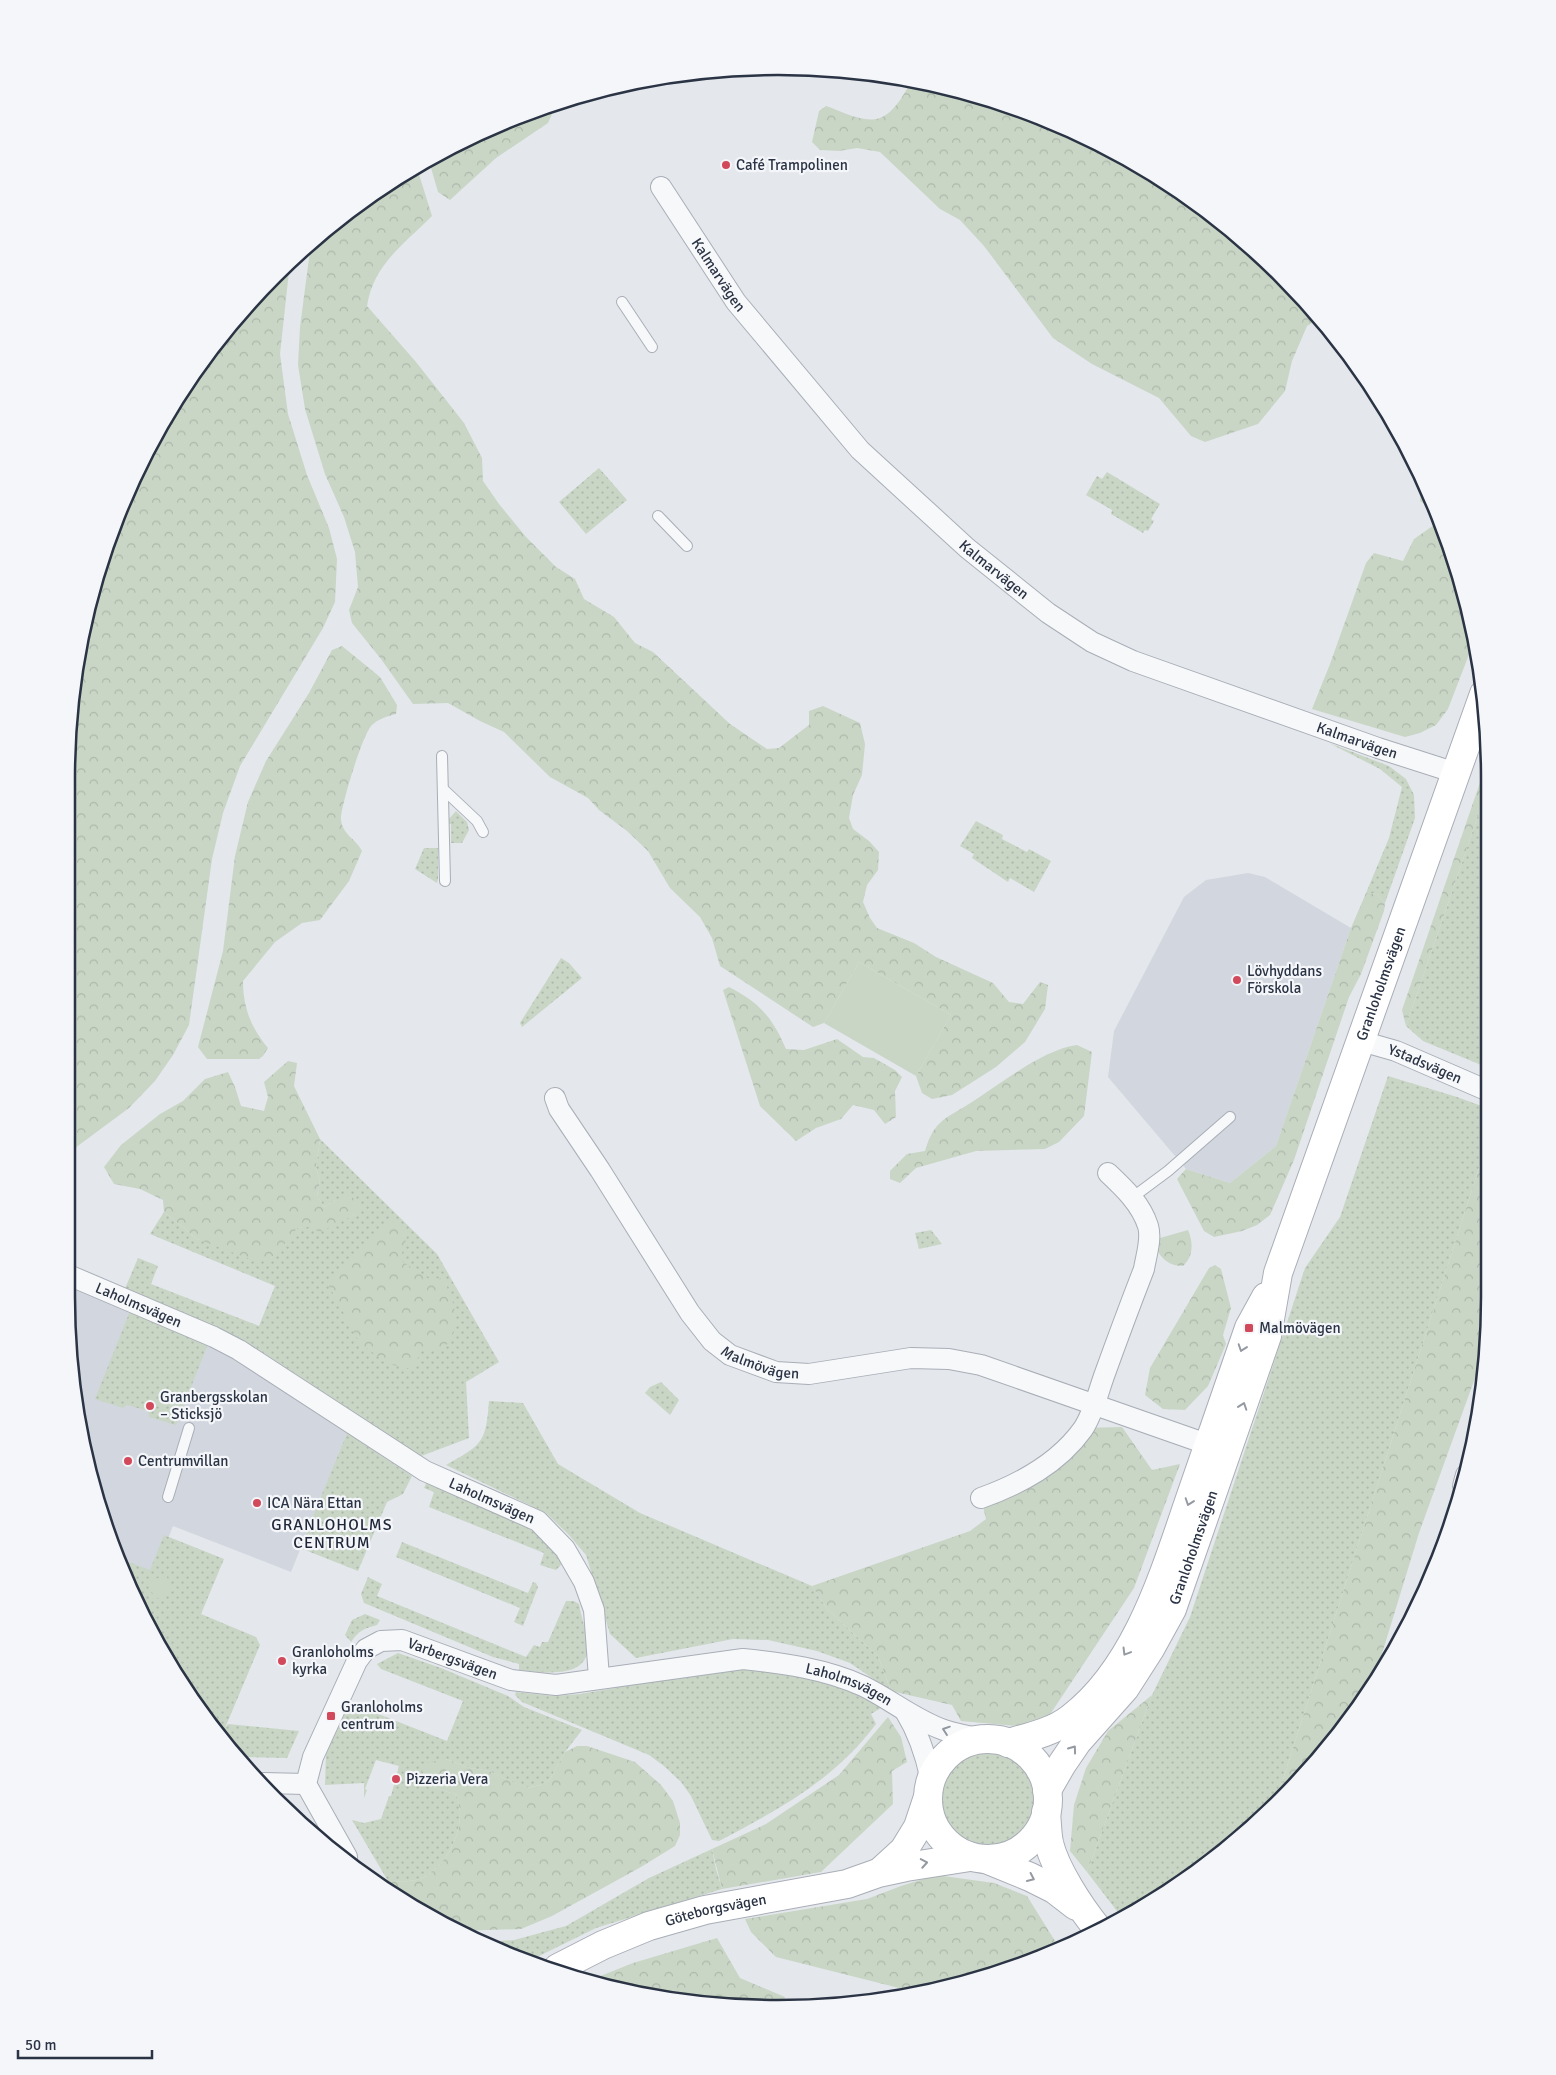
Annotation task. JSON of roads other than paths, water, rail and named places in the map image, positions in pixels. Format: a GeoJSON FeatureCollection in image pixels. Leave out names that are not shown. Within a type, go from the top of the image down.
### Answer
{"type":"FeatureCollection","features":[{"type":"Feature","properties":{"kind":"street","name":"Kalmarvägen"},"geometry":{"type":"LineString","coordinates":[[661,187],[736,302],[860,450],[960,542],[1048,613],[1092,642],[1133,661],[1378,748],[1456,773]]}},
{"type":"Feature","properties":{"kind":"street","name":"Granloholmsvägen"},"geometry":{"type":"LineString","coordinates":[[999,1741],[1056,1729],[1072,1718],[1112,1676],[1134,1639],[1267,1336],[1278,1273],[1477,713]]}},
{"type":"Feature","properties":{"kind":"street","name":"Ystadsvägen"},"geometry":{"type":"LineString","coordinates":[[1360,1041],[1396,1050],[1481,1088]]}},
{"type":"Feature","properties":{"kind":"street","name":"Malmövägen"},"geometry":{"type":"LineString","coordinates":[[555,1098],[559,1109],[600,1170],[690,1313],[712,1341],[730,1355],[776,1372],[809,1374],[911,1358],[949,1358],[981,1365],[1218,1448]]}},
{"type":"Feature","properties":{"kind":"street"},"geometry":{"type":"LineString","coordinates":[[981,1498],[1012,1487],[1041,1469],[1067,1448],[1083,1428],[1094,1405],[1144,1269],[1148,1247],[1148,1227],[1133,1197],[1108,1173]]}},
{"type":"Feature","properties":{"kind":"street","name":"Laholmsvägen"},"geometry":{"type":"LineString","coordinates":[[75,1278],[214,1337],[239,1350],[425,1471],[538,1522],[565,1549],[584,1582],[594,1610],[599,1678],[743,1659],[773,1662],[824,1672],[863,1686],[905,1711],[944,1730],[999,1741]]}},
{"type":"Feature","properties":{"kind":"street","name":"Granloholmsvägen"},"geometry":{"type":"LineString","coordinates":[[1047,1801],[1062,1764],[1077,1742],[1125,1688],[1150,1649],[1172,1609],[1218,1448]]}},
{"type":"Feature","properties":{"kind":"street","name":"Varbergsvägen"},"geometry":{"type":"LineString","coordinates":[[306,1784],[313,1757],[357,1661],[366,1649],[381,1641],[402,1640],[511,1680],[556,1684],[599,1678]]}},
{"type":"Feature","properties":{"kind":"street","name":"Laholmsvägen"},"geometry":{"type":"LineString","coordinates":[[905,1711],[918,1732],[926,1755],[930,1789]]}},
{"type":"Feature","properties":{"kind":"street"},"geometry":{"type":"LineString","coordinates":[[999,1741],[1019,1748],[1035,1762],[1041,1771],[1047,1801],[1049,1843],[1056,1862],[1091,1921],[1054,1889],[1030,1877],[954,1849],[939,1834],[931,1818],[930,1789],[943,1760],[955,1749],[971,1742],[999,1741]]}},
{"type":"Feature","properties":{"kind":"street"},"geometry":{"type":"LineString","coordinates":[[271,1784],[306,1784],[342,1849]]}},
{"type":"Feature","properties":{"kind":"street","name":"Göteborgsvägen"},"geometry":{"type":"LineString","coordinates":[[878,1873],[904,1850],[918,1827],[930,1789]]}},
{"type":"Feature","properties":{"kind":"street"},"geometry":{"type":"LineString","coordinates":[[978,1858],[1009,1855],[1027,1844],[1039,1830],[1047,1801]]}},
{"type":"Feature","properties":{"kind":"street","name":"Göteborgsvägen"},"geometry":{"type":"LineString","coordinates":[[562,1966],[603,1945],[649,1926],[705,1910],[847,1884],[906,1866],[978,1858]]}},
{"type":"Feature","properties":{"kind":"lane"},"geometry":{"type":"LineString","coordinates":[[622,302],[652,347]]}},
{"type":"Feature","properties":{"kind":"lane"},"geometry":{"type":"LineString","coordinates":[[658,516],[687,546]]}},
{"type":"Feature","properties":{"kind":"lane"},"geometry":{"type":"LineString","coordinates":[[442,756],[445,881]]}},
{"type":"Feature","properties":{"kind":"lane"},"geometry":{"type":"LineString","coordinates":[[443,789],[477,821],[483,832]]}},
{"type":"Feature","properties":{"kind":"lane"},"geometry":{"type":"LineString","coordinates":[[1133,1197],[1168,1171],[1230,1117]]}},
{"type":"Feature","properties":{"kind":"lane"},"geometry":{"type":"LineString","coordinates":[[168,1497],[190,1428]]}},
{"type":"Feature","properties":{"kind":"place","name":"Café Trampolinen"},"geometry":{"type":"Point","coordinates":[726,165]}},
{"type":"Feature","properties":{"kind":"place","name":"Lövhyddans Förskola"},"geometry":{"type":"Point","coordinates":[1237,980]}},
{"type":"Feature","properties":{"kind":"place","name":"Malmövägen"},"geometry":{"type":"Point","coordinates":[1249,1328]}},
{"type":"Feature","properties":{"kind":"place","name":"Granbergsskolan – Sticksjö"},"geometry":{"type":"Point","coordinates":[150,1406]}},
{"type":"Feature","properties":{"kind":"place","name":"Centrumvillan"},"geometry":{"type":"Point","coordinates":[128,1461]}},
{"type":"Feature","properties":{"kind":"place","name":"ICA Nära Ettan"},"geometry":{"type":"Point","coordinates":[257,1503]}},
{"type":"Feature","properties":{"kind":"place","name":"Granloholms kyrka"},"geometry":{"type":"Point","coordinates":[282,1661]}},
{"type":"Feature","properties":{"kind":"place","name":"Granloholms centrum"},"geometry":{"type":"Point","coordinates":[331,1716]}},
{"type":"Feature","properties":{"kind":"place","name":"Pizzeria Vera"},"geometry":{"type":"Point","coordinates":[396,1779]}},
{"type":"Feature","properties":{"kind":"district","name":"GRANLOHOLMS CENTRUM"},"geometry":{"type":"Point","coordinates":[332,1534]}}]}
